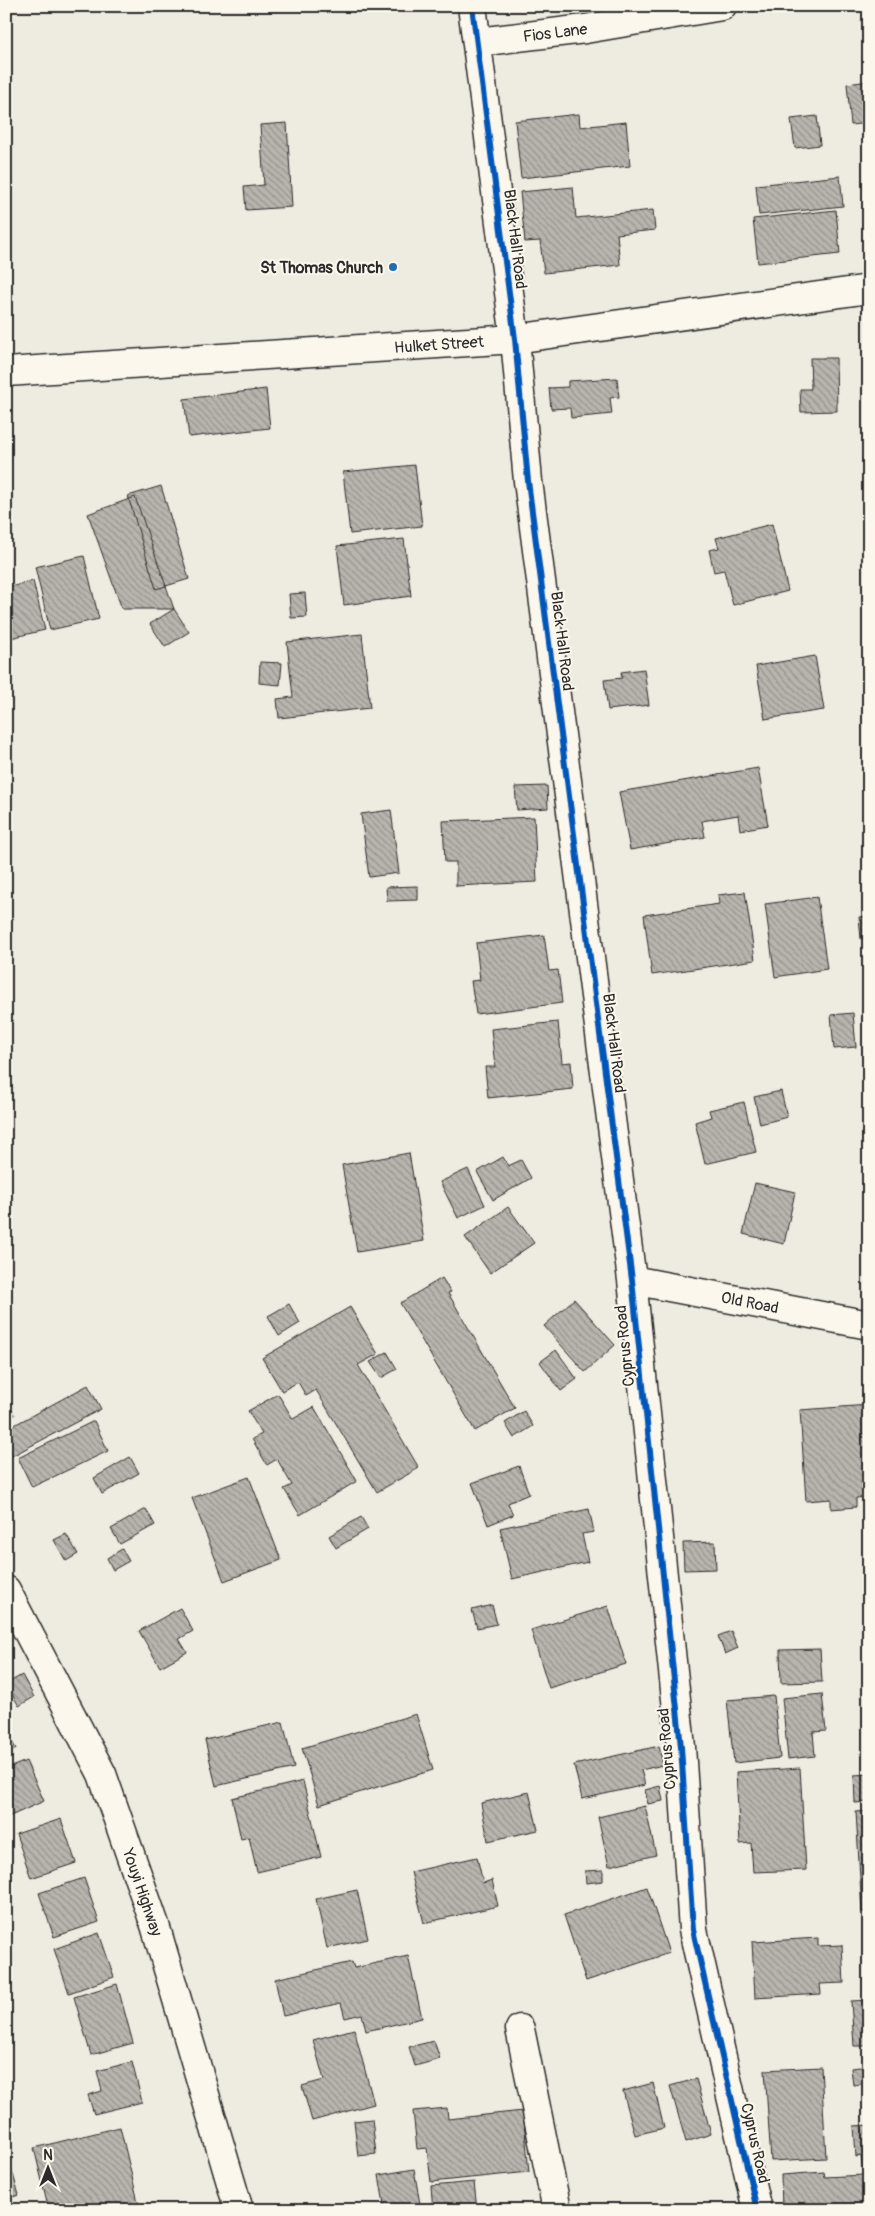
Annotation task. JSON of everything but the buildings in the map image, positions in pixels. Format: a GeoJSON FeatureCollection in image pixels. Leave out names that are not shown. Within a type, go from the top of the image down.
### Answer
{"type":"FeatureCollection","features":[{"type":"Feature","properties":{"kind":"street","name":"Black Hall Road"},"geometry":{"type":"LineString","coordinates":[[472,6],[515,339],[528,481],[632,1280]]}},
{"type":"Feature","properties":{"kind":"street","name":"Fios Lane"},"geometry":{"type":"LineString","coordinates":[[477,42],[585,29],[722,6]]}},
{"type":"Feature","properties":{"kind":"street","name":"Hulket Street"},"geometry":{"type":"LineString","coordinates":[[6,372],[515,339],[869,289]]}},
{"type":"Feature","properties":{"kind":"street","name":"Old Road"},"geometry":{"type":"LineString","coordinates":[[632,1280],[869,1325]]}},
{"type":"Feature","properties":{"kind":"street","name":"Cyprus Road"},"geometry":{"type":"LineString","coordinates":[[632,1280],[681,1747],[693,1930],[757,2210]]}},
{"type":"Feature","properties":{"kind":"street","name":"Youyi Highway"},"geometry":{"type":"LineString","coordinates":[[6,1590],[102,1774],[154,1925],[239,2210]]}},
{"type":"Feature","properties":{"kind":"street"},"geometry":{"type":"LineString","coordinates":[[520,2029],[557,2210]]}},
{"type":"Feature","properties":{"kind":"cycle path"},"geometry":{"type":"LineString","coordinates":[[472,6],[515,339],[528,481],[632,1280],[681,1747],[693,1930],[757,2210]]}},
{"type":"Feature","properties":{"kind":"place","name":"St Thomas Church"},"geometry":{"type":"Point","coordinates":[393,267]}}]}
